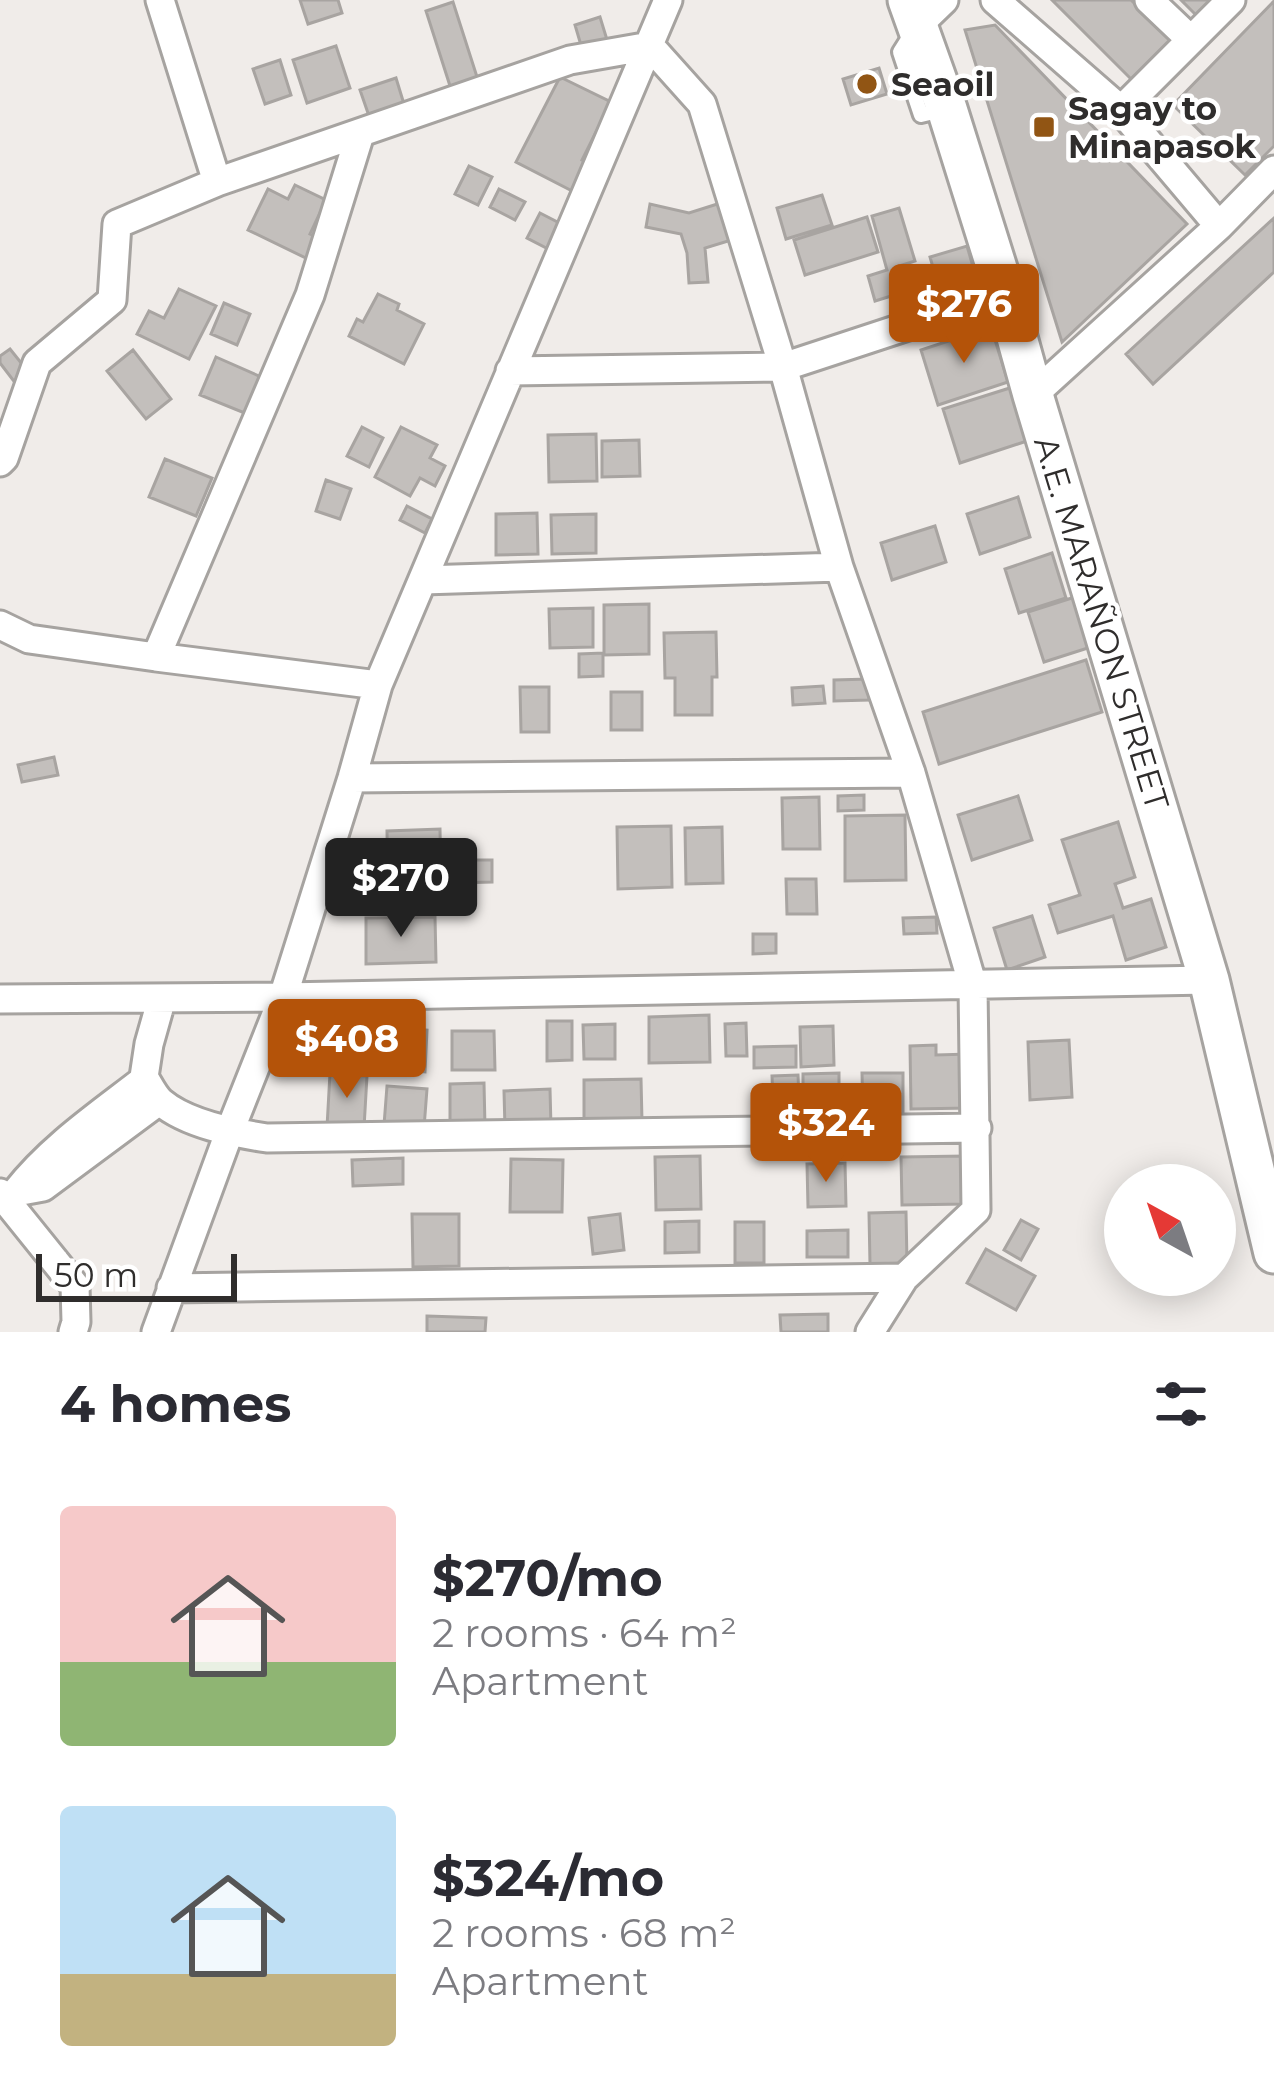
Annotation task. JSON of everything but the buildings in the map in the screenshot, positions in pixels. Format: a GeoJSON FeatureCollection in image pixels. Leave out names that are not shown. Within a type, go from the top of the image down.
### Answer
{"type":"FeatureCollection","features":[{"type":"Feature","properties":{"kind":"main road","name":"A.E. MARAÑON STREET"},"geometry":{"type":"LineString","coordinates":[[923,9],[947,109],[1262,1145],[1274,1253]]}},
{"type":"Feature","properties":{"kind":"street"},"geometry":{"type":"LineString","coordinates":[[160,0],[218,182]]}},
{"type":"Feature","properties":{"kind":"street"},"geometry":{"type":"LineString","coordinates":[[157,1332],[283,997],[378,685],[668,0]]}},
{"type":"Feature","properties":{"kind":"street"},"geometry":{"type":"LineString","coordinates":[[995,0],[1121,110],[1219,226]]}},
{"type":"Feature","properties":{"kind":"street"},"geometry":{"type":"LineString","coordinates":[[1149,0],[1191,40]]}},
{"type":"Feature","properties":{"kind":"street"},"geometry":{"type":"LineString","coordinates":[[1121,110],[1232,0]]}},
{"type":"Feature","properties":{"kind":"street"},"geometry":{"type":"LineString","coordinates":[[0,462],[37,363],[112,300],[117,224],[218,182],[570,60],[650,46]]}},
{"type":"Feature","properties":{"kind":"street"},"geometry":{"type":"LineString","coordinates":[[650,46],[702,104],[784,368],[839,567],[911,773],[973,986],[976,1210],[904,1278],[870,1332]]}},
{"type":"Feature","properties":{"kind":"street"},"geometry":{"type":"LineString","coordinates":[[156,657],[310,295],[360,134]]}},
{"type":"Feature","properties":{"kind":"street"},"geometry":{"type":"LineString","coordinates":[[1033,395],[1274,170]]}},
{"type":"Feature","properties":{"kind":"street"},"geometry":{"type":"LineString","coordinates":[[510,371],[784,368],[1005,294]]}},
{"type":"Feature","properties":{"kind":"street"},"geometry":{"type":"LineString","coordinates":[[423,580],[839,567]]}},
{"type":"Feature","properties":{"kind":"street"},"geometry":{"type":"LineString","coordinates":[[0,626],[29,639],[378,685]]}},
{"type":"Feature","properties":{"kind":"street"},"geometry":{"type":"LineString","coordinates":[[352,778],[911,773]]}},
{"type":"Feature","properties":{"kind":"street"},"geometry":{"type":"LineString","coordinates":[[0,999],[1210,980]]}},
{"type":"Feature","properties":{"kind":"street"},"geometry":{"type":"LineString","coordinates":[[162,998],[149,1044],[152,1090],[183,1115],[229,1132],[267,1138],[977,1128]]}},
{"type":"Feature","properties":{"kind":"street"},"geometry":{"type":"LineString","coordinates":[[73,1332],[75,1286],[5,1197],[74,1134],[152,1090]]}},
{"type":"Feature","properties":{"kind":"street"},"geometry":{"type":"LineString","coordinates":[[171,1288],[904,1278]]}},
{"type":"Feature","properties":{"kind":"place","name":"Seaoil"},"geometry":{"type":"Point","coordinates":[867,84]}},
{"type":"Feature","properties":{"kind":"place","name":"Sagay to Minapasok"},"geometry":{"type":"Point","coordinates":[1044,127]}}]}
